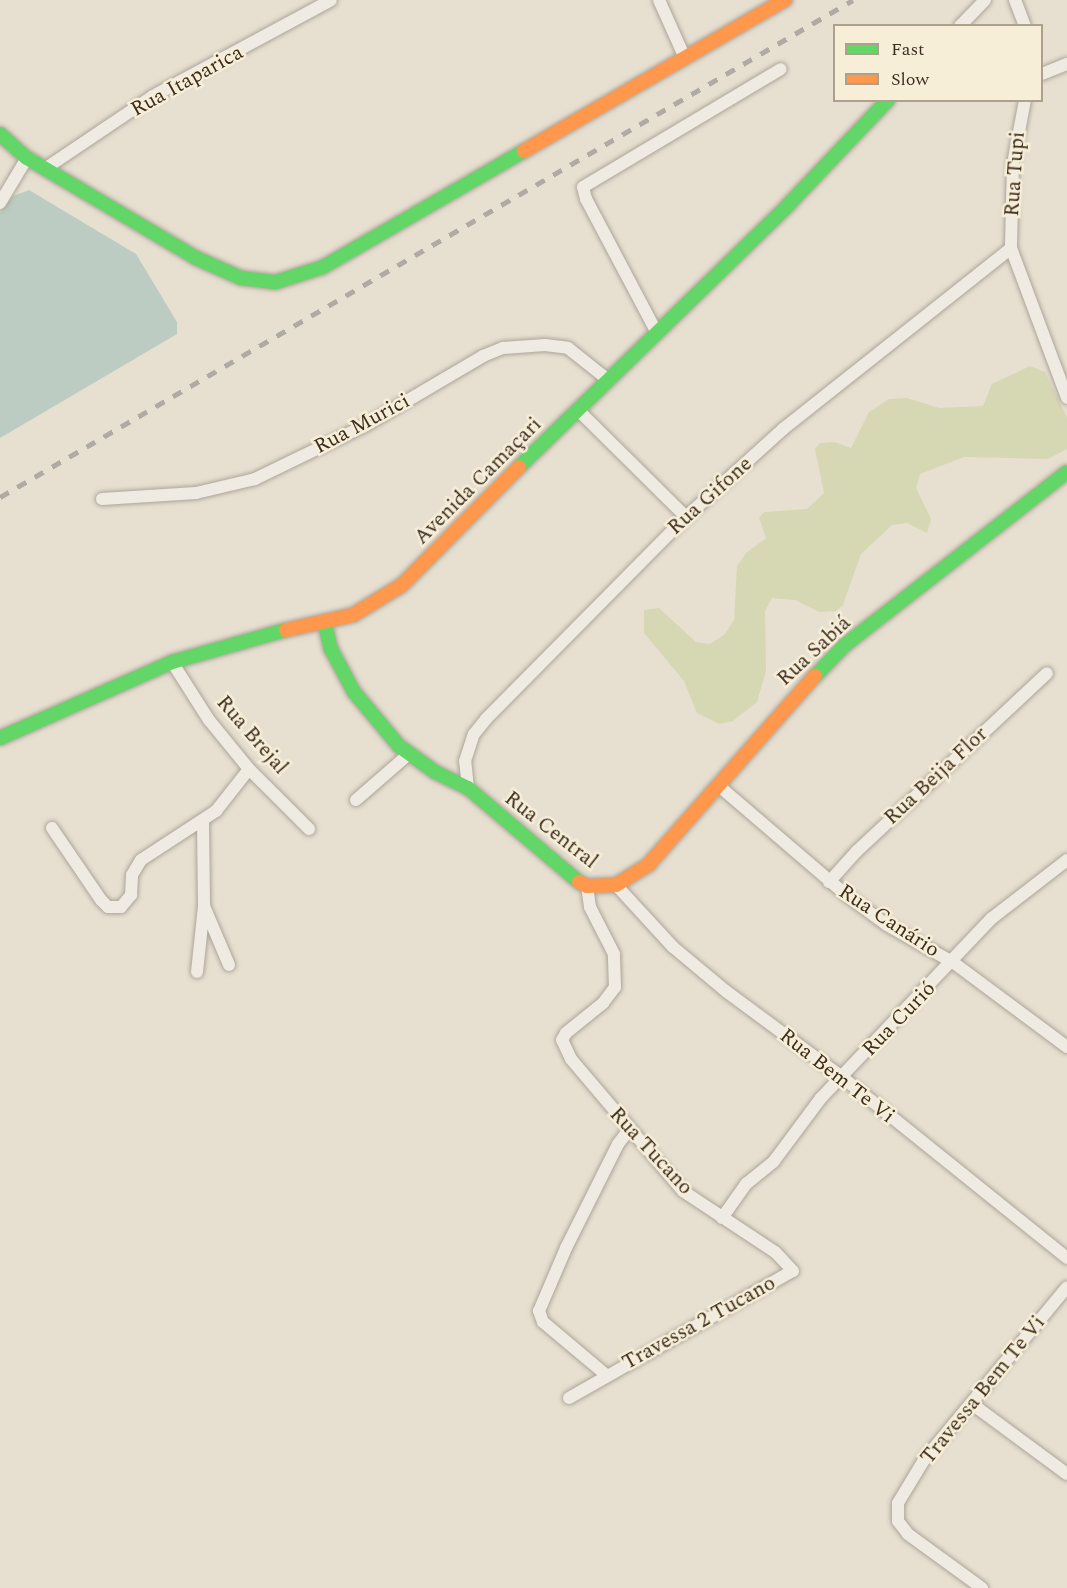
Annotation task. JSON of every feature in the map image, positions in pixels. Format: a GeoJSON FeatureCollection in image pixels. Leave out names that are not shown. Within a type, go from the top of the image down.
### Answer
{"type":"FeatureCollection","features":[{"type":"Feature","properties":{"kind":"street","name":"Rua Itaparica"},"geometry":{"type":"LineString","coordinates":[[46,168],[153,96],[331,0]]}},
{"type":"Feature","properties":{"kind":"street"},"geometry":{"type":"LineString","coordinates":[[659,0],[684,56]]}},
{"type":"Feature","properties":{"kind":"street"},"geometry":{"type":"LineString","coordinates":[[0,134],[27,158],[221,271],[258,282],[291,279],[323,267],[684,56],[785,0]]}},
{"type":"Feature","properties":{"kind":"street"},"geometry":{"type":"LineString","coordinates":[[962,24],[985,0]]}},
{"type":"Feature","properties":{"kind":"street"},"geometry":{"type":"LineString","coordinates":[[1019,2],[1024,24]]}},
{"type":"Feature","properties":{"kind":"street"},"geometry":{"type":"LineString","coordinates":[[1043,72],[1067,64]]}},
{"type":"Feature","properties":{"kind":"street"},"geometry":{"type":"LineString","coordinates":[[657,333],[583,192],[590,182],[782,69]]}},
{"type":"Feature","properties":{"kind":"street","name":"Avenida Camaçari"},"geometry":{"type":"LineString","coordinates":[[0,738],[172,662],[228,644],[326,624],[353,615],[402,585],[579,411],[607,379],[788,205],[886,102]]}},
{"type":"Feature","properties":{"kind":"street","name":"Rua Tupi"},"geometry":{"type":"LineString","coordinates":[[1011,248],[1014,154],[1025,102]]}},
{"type":"Feature","properties":{"kind":"street"},"geometry":{"type":"LineString","coordinates":[[0,203],[27,158]]}},
{"type":"Feature","properties":{"kind":"street"},"geometry":{"type":"LineString","coordinates":[[1011,248],[1067,398]]}},
{"type":"Feature","properties":{"kind":"street","name":"Rua Gifone"},"geometry":{"type":"LineString","coordinates":[[468,788],[465,761],[474,734],[486,719],[686,517],[783,429],[1011,248]]}},
{"type":"Feature","properties":{"kind":"street","name":"Rua Murici"},"geometry":{"type":"LineString","coordinates":[[102,499],[196,492],[255,479],[366,425],[483,356],[503,348],[545,345],[568,348],[607,379]]}},
{"type":"Feature","properties":{"kind":"street"},"geometry":{"type":"LineString","coordinates":[[579,411],[686,517]]}},
{"type":"Feature","properties":{"kind":"street","name":"Rua Sabiá"},"geometry":{"type":"LineString","coordinates":[[616,885],[641,872],[815,674],[845,645],[1067,472]]}},
{"type":"Feature","properties":{"kind":"street"},"geometry":{"type":"LineString","coordinates":[[326,624],[331,649],[354,692],[409,754],[468,788]]}},
{"type":"Feature","properties":{"kind":"street","name":"Rua Brejal"},"geometry":{"type":"LineString","coordinates":[[172,662],[198,705],[249,769],[309,829]]}},
{"type":"Feature","properties":{"kind":"street","name":"Rua Beija Flor"},"geometry":{"type":"LineString","coordinates":[[829,882],[857,851],[1047,673]]}},
{"type":"Feature","properties":{"kind":"street"},"geometry":{"type":"LineString","coordinates":[[356,800],[409,754]]}},
{"type":"Feature","properties":{"kind":"street"},"geometry":{"type":"LineString","coordinates":[[52,828],[101,900],[115,909],[128,900],[132,875],[141,860],[203,822],[227,801],[249,769]]}},
{"type":"Feature","properties":{"kind":"street","name":"Rua Canário"},"geometry":{"type":"LineString","coordinates":[[718,786],[829,882],[887,925],[954,963],[1067,1047]]}},
{"type":"Feature","properties":{"kind":"street","name":"Rua Central"},"geometry":{"type":"LineString","coordinates":[[468,788],[587,886],[616,885]]}},
{"type":"Feature","properties":{"kind":"street"},"geometry":{"type":"LineString","coordinates":[[196,972],[204,906],[203,822]]}},
{"type":"Feature","properties":{"kind":"street","name":"Rua Curió"},"geometry":{"type":"LineString","coordinates":[[722,1218],[746,1184],[774,1161],[794,1129],[954,963],[992,918],[1065,867]]}},
{"type":"Feature","properties":{"kind":"street","name":"Rua Bem Te Vi"},"geometry":{"type":"LineString","coordinates":[[616,885],[674,947],[842,1077],[1067,1257]]}},
{"type":"Feature","properties":{"kind":"street","name":"Rua Tucano"},"geometry":{"type":"LineString","coordinates":[[587,886],[590,907],[614,954],[615,987],[603,1002],[566,1033],[562,1041],[571,1059],[683,1191],[774,1252],[793,1271]]}},
{"type":"Feature","properties":{"kind":"street"},"geometry":{"type":"LineString","coordinates":[[204,906],[229,965]]}},
{"type":"Feature","properties":{"kind":"street","name":"Travessa 2 Tucano"},"geometry":{"type":"LineString","coordinates":[[605,1374],[543,1322],[539,1311],[566,1248],[629,1130]]}},
{"type":"Feature","properties":{"kind":"street","name":"Travessa 2 Tucano"},"geometry":{"type":"LineString","coordinates":[[569,1398],[605,1374],[793,1271]]}},
{"type":"Feature","properties":{"kind":"street","name":"Travessa Bem Te Vi"},"geometry":{"type":"LineString","coordinates":[[982,1588],[908,1534],[898,1521],[901,1496],[924,1460],[1067,1287]]}},
{"type":"Feature","properties":{"kind":"street"},"geometry":{"type":"LineString","coordinates":[[972,1404],[1067,1474]]}},
{"type":"Feature","properties":{"kind":"green space"},"geometry":{"type":"Polygon","coordinates":[[[1030,366],[1045,372],[1067,417],[1067,449],[1048,459],[964,457],[920,474],[916,488],[931,519],[927,533],[907,523],[892,525],[861,554],[843,605],[836,611],[819,612],[795,600],[772,598],[765,611],[766,671],[757,702],[733,721],[719,724],[697,713],[684,681],[644,633],[644,610],[659,608],[696,642],[710,644],[725,634],[734,620],[737,566],[747,552],[766,538],[759,518],[764,512],[807,509],[824,493],[815,449],[820,443],[835,442],[851,448],[869,412],[889,399],[907,398],[939,408],[983,406],[992,384],[1030,366]]]}},
{"type":"Feature","properties":{"kind":"shaded area"},"geometry":{"type":"Polygon","coordinates":[[[29,190],[136,254],[177,322],[177,334],[0,438],[0,212],[13,196],[29,190]]]}},
{"type":"Feature","properties":{"kind":"railway"},"geometry":{"type":"LineString","coordinates":[[0,497],[853,0]]}},
{"type":"Feature","properties":{"kind":"traffic: fast"},"geometry":{"type":"LineString","coordinates":[[519,467],[788,205],[886,102]]}},
{"type":"Feature","properties":{"kind":"traffic: fast"},"geometry":{"type":"LineString","coordinates":[[0,134],[27,158],[196,258],[241,278],[276,282],[323,267],[524,151]]}},
{"type":"Feature","properties":{"kind":"traffic: fast"},"geometry":{"type":"LineString","coordinates":[[815,676],[845,645],[1067,472]]}},
{"type":"Feature","properties":{"kind":"traffic: fast"},"geometry":{"type":"LineString","coordinates":[[325,624],[331,649],[354,692],[399,746],[435,772],[468,788],[579,882]]}},
{"type":"Feature","properties":{"kind":"traffic: fast"},"geometry":{"type":"LineString","coordinates":[[0,738],[172,662],[286,630]]}},
{"type":"Feature","properties":{"kind":"traffic: slow"},"geometry":{"type":"LineString","coordinates":[[524,151],[785,0]]}},
{"type":"Feature","properties":{"kind":"traffic: slow"},"geometry":{"type":"LineString","coordinates":[[286,630],[353,615],[402,585],[519,467]]}},
{"type":"Feature","properties":{"kind":"traffic: slow"},"geometry":{"type":"LineString","coordinates":[[579,882],[587,886],[616,885],[649,864],[815,676]]}}]}
